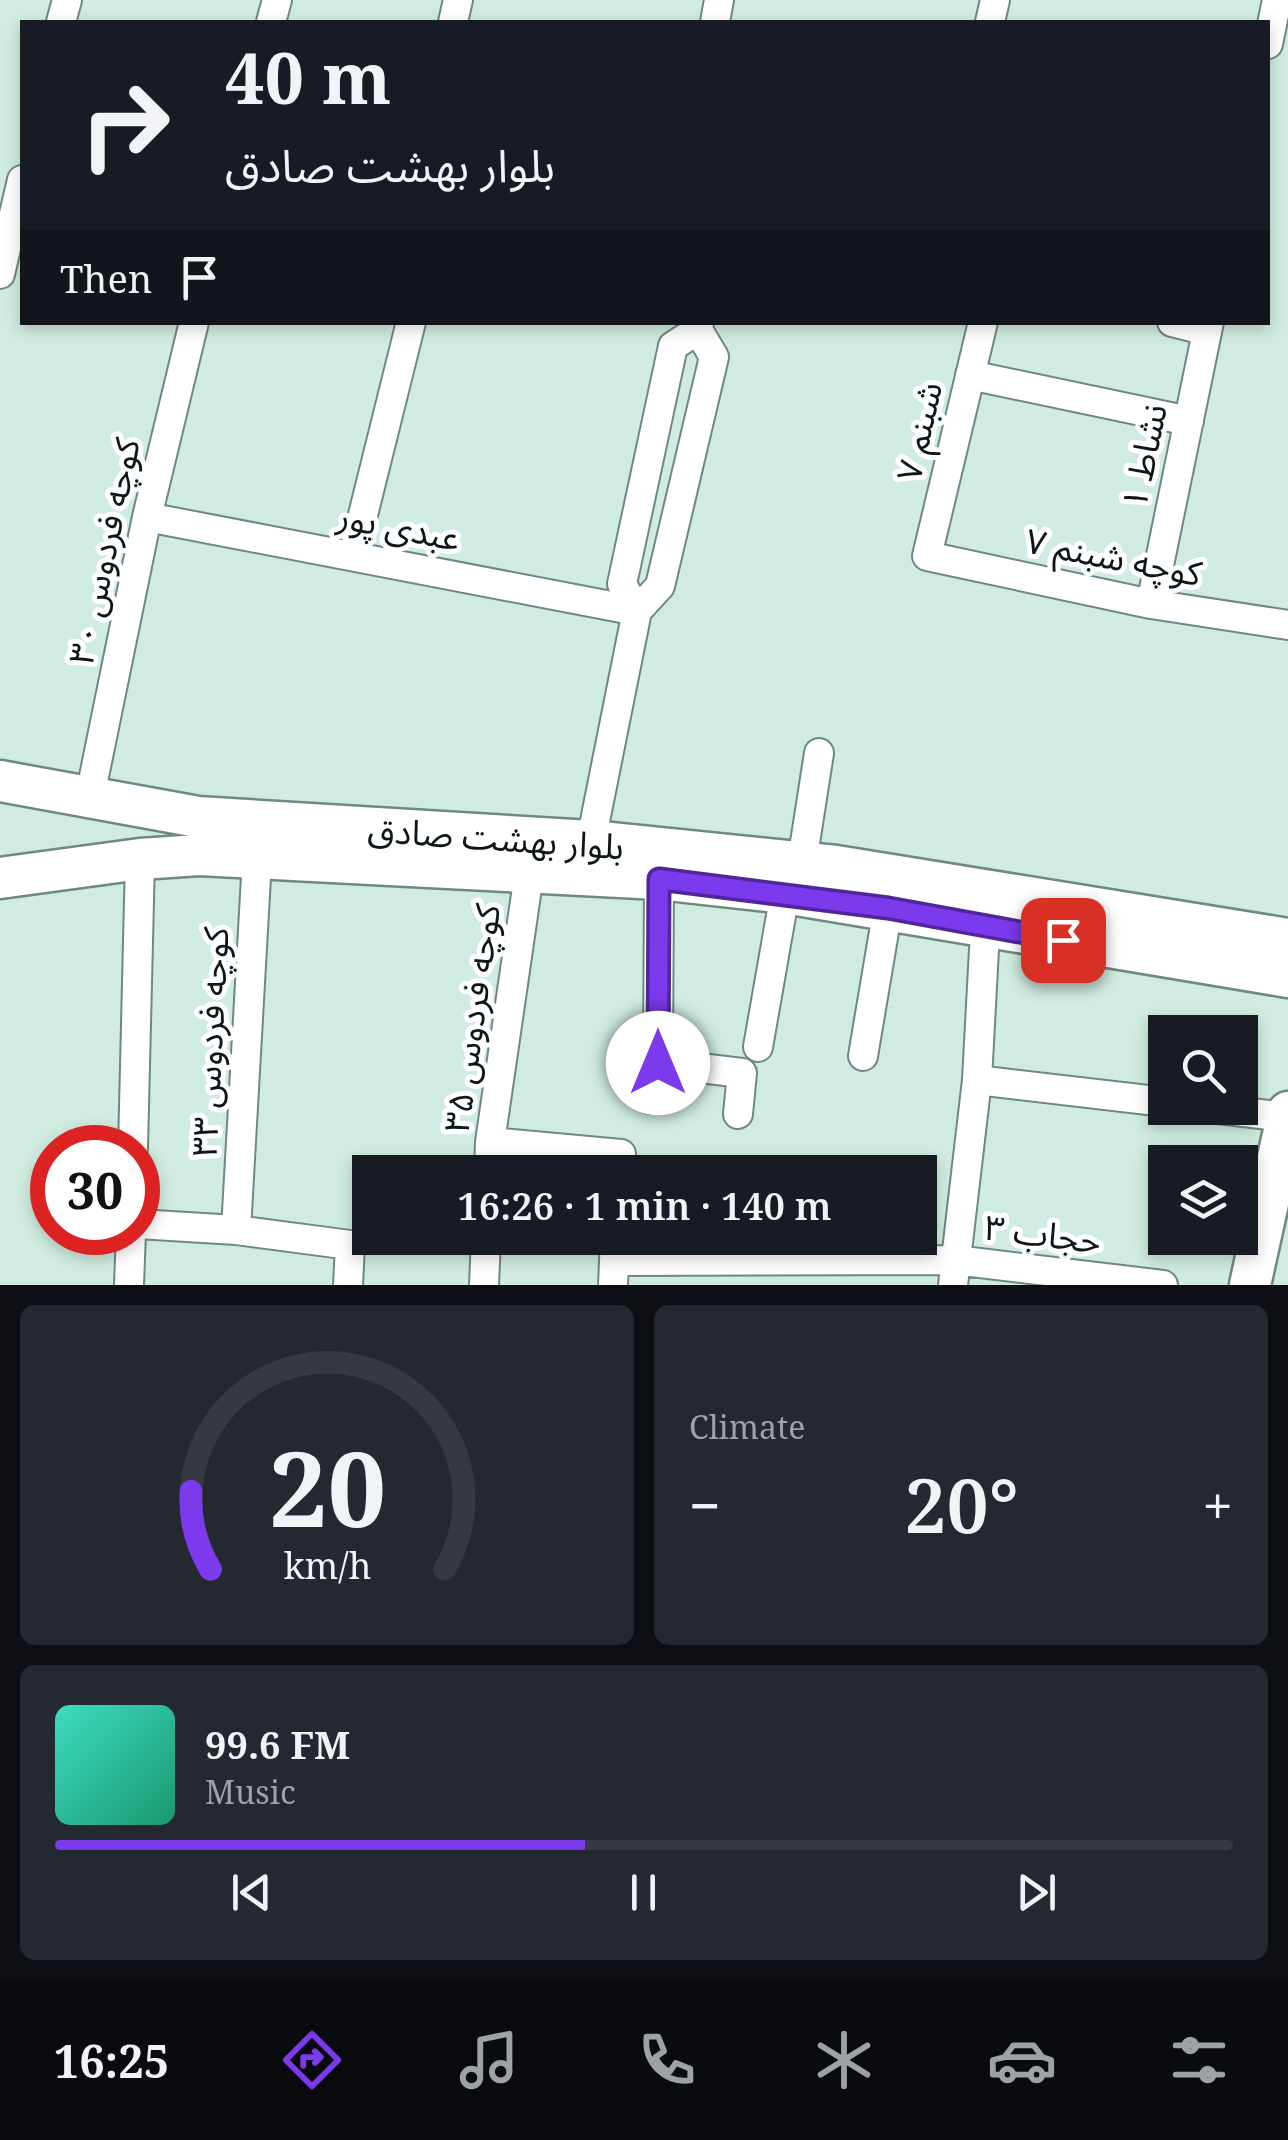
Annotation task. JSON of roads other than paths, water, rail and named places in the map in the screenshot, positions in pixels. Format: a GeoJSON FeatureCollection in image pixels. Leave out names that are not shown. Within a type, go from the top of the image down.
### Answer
{"type":"FeatureCollection","features":[{"type":"Feature","properties":{"kind":"street"},"geometry":{"type":"LineString","coordinates":[[1270,34],[1277,0]]}},
{"type":"Feature","properties":{"kind":"street"},"geometry":{"type":"LineString","coordinates":[[0,274],[20,189]]}},
{"type":"Feature","properties":{"kind":"street","name":"کوچه فردوس ۳۰"},"geometry":{"type":"LineString","coordinates":[[90,796],[147,518],[193,325]]}},
{"type":"Feature","properties":{"kind":"street"},"geometry":{"type":"LineString","coordinates":[[353,555],[410,325]]}},
{"type":"Feature","properties":{"kind":"street","name":"شبنم ۷"},"geometry":{"type":"LineString","coordinates":[[927,556],[982,325]]}},
{"type":"Feature","properties":{"kind":"street"},"geometry":{"type":"LineString","coordinates":[[591,841],[637,611],[660,586],[714,356],[698,326],[673,346],[622,584],[637,611]]}},
{"type":"Feature","properties":{"kind":"street","name":"نشاط ۱"},"geometry":{"type":"LineString","coordinates":[[1151,604],[1208,326]]}},
{"type":"Feature","properties":{"kind":"street"},"geometry":{"type":"LineString","coordinates":[[970,375],[1189,421]]}},
{"type":"Feature","properties":{"kind":"street","name":"عبدی پور"},"geometry":{"type":"LineString","coordinates":[[147,518],[637,611]]}},
{"type":"Feature","properties":{"kind":"street","name":"کوچه شبنم ۷"},"geometry":{"type":"LineString","coordinates":[[927,556],[1151,604],[1288,625]]}},
{"type":"Feature","properties":{"kind":"street"},"geometry":{"type":"LineString","coordinates":[[758,1047],[819,753]]}},
{"type":"Feature","properties":{"kind":"street","name":"بلوار بهشت صادق"},"geometry":{"type":"LineString","coordinates":[[0,781],[198,817],[591,841],[794,878],[1288,940]]}},
{"type":"Feature","properties":{"kind":"street"},"geometry":{"type":"LineString","coordinates":[[134,1125],[140,859],[146,807]]}},
{"type":"Feature","properties":{"kind":"street","name":"بلوار بهشت صادق"},"geometry":{"type":"LineString","coordinates":[[0,878],[198,855],[528,874],[659,879],[794,878],[888,908],[1288,978]]}},
{"type":"Feature","properties":{"kind":"street","name":"کوچه فردوس ۳۳"},"geometry":{"type":"LineString","coordinates":[[236,1230],[256,878],[253,858]]}},
{"type":"Feature","properties":{"kind":"street","name":"کوچه فردوس ۳۵"},"geometry":{"type":"LineString","coordinates":[[490,1155],[528,874]]}},
{"type":"Feature","properties":{"kind":"street"},"geometry":{"type":"LineString","coordinates":[[652,1099],[658,1063],[659,879]]}},
{"type":"Feature","properties":{"kind":"street"},"geometry":{"type":"LineString","coordinates":[[863,1056],[888,908]]}},
{"type":"Feature","properties":{"kind":"street"},"geometry":{"type":"LineString","coordinates":[[954,1272],[977,1080],[988,927]]}},
{"type":"Feature","properties":{"kind":"street"},"geometry":{"type":"LineString","coordinates":[[658,1063],[742,1073],[738,1114]]}},
{"type":"Feature","properties":{"kind":"street"},"geometry":{"type":"LineString","coordinates":[[977,1080],[1148,1100]]}},
{"type":"Feature","properties":{"kind":"street"},"geometry":{"type":"LineString","coordinates":[[1250,1285],[1287,1114],[1258,1112]]}},
{"type":"Feature","properties":{"kind":"street"},"geometry":{"type":"LineString","coordinates":[[490,1142],[621,1155]]}},
{"type":"Feature","properties":{"kind":"street"},"geometry":{"type":"LineString","coordinates":[[160,1225],[236,1230],[350,1245],[348,1285]]}},
{"type":"Feature","properties":{"kind":"street"},"geometry":{"type":"LineString","coordinates":[[130,1285],[131,1255]]}},
{"type":"Feature","properties":{"kind":"street"},"geometry":{"type":"LineString","coordinates":[[484,1285],[485,1255]]}},
{"type":"Feature","properties":{"kind":"street","name":"حجاب ۳"},"geometry":{"type":"LineString","coordinates":[[614,1261],[954,1272],[1163,1285]]}}]}
